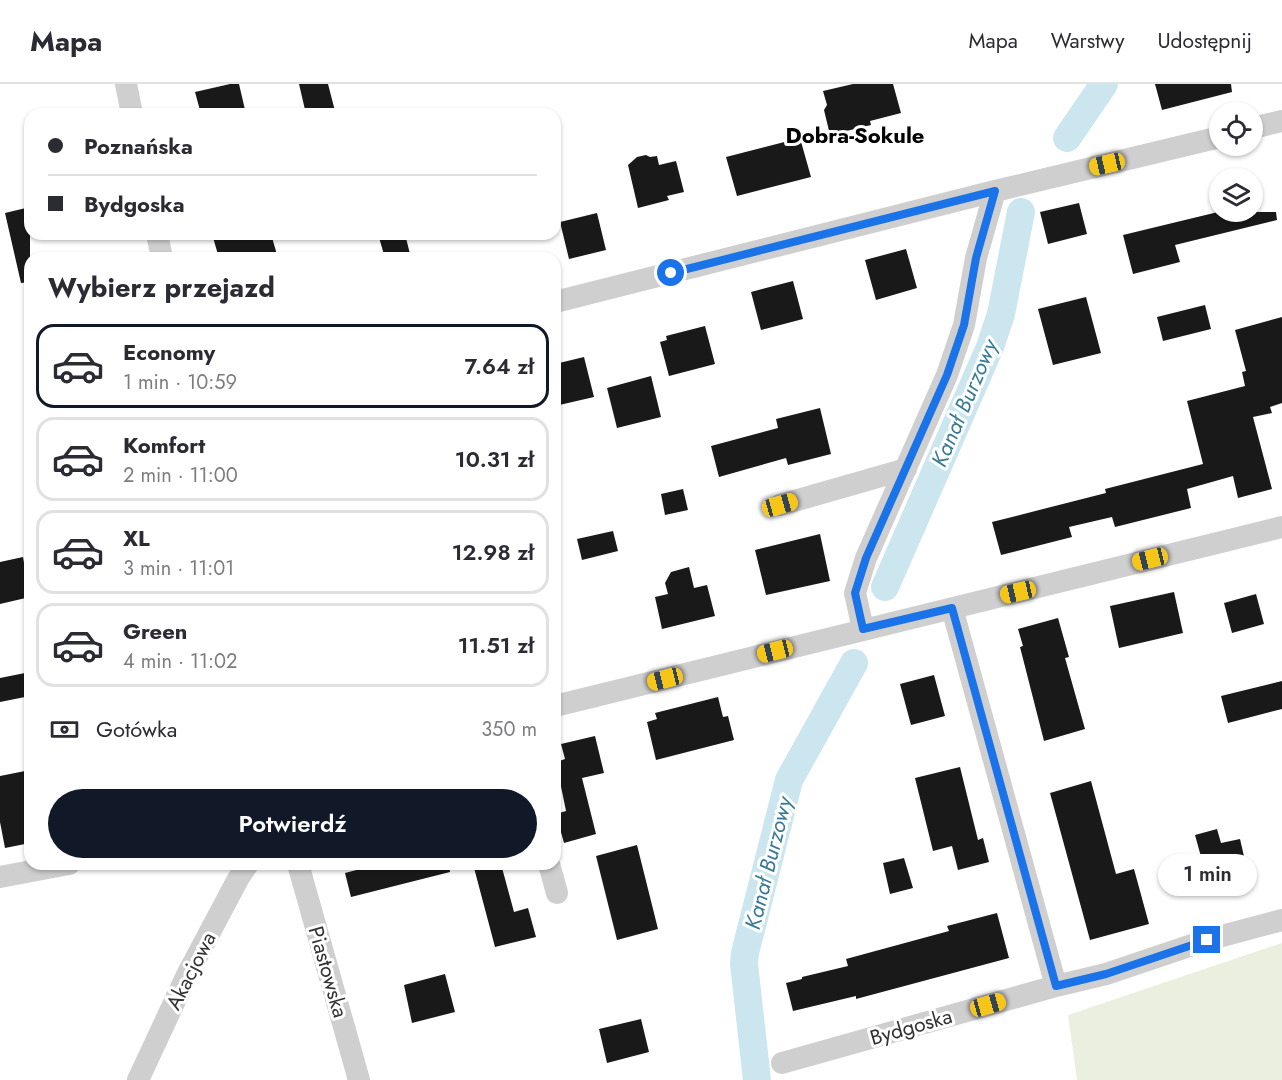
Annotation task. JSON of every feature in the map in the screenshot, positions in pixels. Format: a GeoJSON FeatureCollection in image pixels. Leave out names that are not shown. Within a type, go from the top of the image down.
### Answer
{"type":"FeatureCollection","features":[{"type":"Feature","properties":{"kind":"street"},"geometry":{"type":"LineString","coordinates":[[126,84],[131,108]]}},
{"type":"Feature","properties":{"kind":"street"},"geometry":{"type":"LineString","coordinates":[[1263,125],[1282,121]]}},
{"type":"Feature","properties":{"kind":"street"},"geometry":{"type":"LineString","coordinates":[[561,300],[1209,140]]}},
{"type":"Feature","properties":{"kind":"street"},"geometry":{"type":"LineString","coordinates":[[863,629],[855,593],[866,558],[947,375],[964,325],[976,258],[995,191]]}},
{"type":"Feature","properties":{"kind":"street"},"geometry":{"type":"LineString","coordinates":[[780,505],[906,469]]}},
{"type":"Feature","properties":{"kind":"street"},"geometry":{"type":"LineString","coordinates":[[561,704],[1282,527]]}},
{"type":"Feature","properties":{"kind":"street"},"geometry":{"type":"LineString","coordinates":[[952,608],[1056,986]]}},
{"type":"Feature","properties":{"kind":"street"},"geometry":{"type":"LineString","coordinates":[[0,877],[37,870]]}},
{"type":"Feature","properties":{"kind":"street","name":"Akacjowa"},"geometry":{"type":"LineString","coordinates":[[138,1080],[187,975],[244,870]]}},
{"type":"Feature","properties":{"kind":"street","name":"Piastowska"},"geometry":{"type":"LineString","coordinates":[[300,870],[359,1080]]}},
{"type":"Feature","properties":{"kind":"street"},"geometry":{"type":"LineString","coordinates":[[551,870],[557,893]]}},
{"type":"Feature","properties":{"kind":"street","name":"Bydgoska"},"geometry":{"type":"LineString","coordinates":[[782,1063],[1106,974],[1207,940],[1282,921]]}},
{"type":"Feature","properties":{"kind":"shaded area"},"geometry":{"type":"Polygon","coordinates":[[[1282,943],[1282,1080],[1077,1080],[1068,1015],[1282,943]]]}},
{"type":"Feature","properties":{"kind":"building"},"geometry":{"type":"Polygon","coordinates":[[[239,84],[245,108],[199,108],[195,92],[239,84]]]}},
{"type":"Feature","properties":{"kind":"building"},"geometry":{"type":"Polygon","coordinates":[[[299,84],[328,84],[334,108],[305,108],[299,84]]]}},
{"type":"Feature","properties":{"kind":"building"},"geometry":{"type":"Polygon","coordinates":[[[853,84],[893,84],[901,113],[870,121],[871,125],[830,135],[824,110],[827,105],[823,91],[853,84]]]}},
{"type":"Feature","properties":{"kind":"building"},"geometry":{"type":"Polygon","coordinates":[[[1155,84],[1231,84],[1232,92],[1162,110],[1155,84]]]}},
{"type":"Feature","properties":{"kind":"building"},"geometry":{"type":"Polygon","coordinates":[[[800,138],[811,177],[737,196],[726,157],[800,138]]]}},
{"type":"Feature","properties":{"kind":"building"},"geometry":{"type":"Polygon","coordinates":[[[657,156],[659,165],[676,161],[684,192],[667,196],[669,200],[638,208],[628,165],[637,157],[657,156]]]}},
{"type":"Feature","properties":{"kind":"building"},"geometry":{"type":"Polygon","coordinates":[[[1079,203],[1087,234],[1048,244],[1040,212],[1079,203]]]}},
{"type":"Feature","properties":{"kind":"building"},"geometry":{"type":"Polygon","coordinates":[[[24,208],[24,240],[30,240],[30,252],[24,252],[24,283],[21,283],[5,213],[24,208]]]}},
{"type":"Feature","properties":{"kind":"building"},"geometry":{"type":"Polygon","coordinates":[[[1263,212],[1276,212],[1277,220],[1175,245],[1180,262],[1133,274],[1123,235],[1209,214],[1209,222],[1263,222],[1263,212]]]}},
{"type":"Feature","properties":{"kind":"building"},"geometry":{"type":"Polygon","coordinates":[[[597,213],[606,250],[569,259],[561,222],[597,213]]]}},
{"type":"Feature","properties":{"kind":"building"},"geometry":{"type":"Polygon","coordinates":[[[214,240],[273,240],[276,252],[217,252],[214,240]]]}},
{"type":"Feature","properties":{"kind":"building"},"geometry":{"type":"Polygon","coordinates":[[[380,240],[406,240],[410,252],[383,252],[380,240]]]}},
{"type":"Feature","properties":{"kind":"building"},"geometry":{"type":"Polygon","coordinates":[[[906,249],[917,288],[876,300],[865,260],[906,249]]]}},
{"type":"Feature","properties":{"kind":"building"},"geometry":{"type":"Polygon","coordinates":[[[793,281],[803,319],[761,330],[751,292],[793,281]]]}},
{"type":"Feature","properties":{"kind":"building"},"geometry":{"type":"Polygon","coordinates":[[[1086,297],[1101,353],[1053,365],[1038,309],[1086,297]]]}},
{"type":"Feature","properties":{"kind":"building"},"geometry":{"type":"Polygon","coordinates":[[[1205,305],[1211,329],[1163,341],[1157,317],[1205,305]]]}},
{"type":"Feature","properties":{"kind":"building"},"geometry":{"type":"Polygon","coordinates":[[[1282,317],[1282,403],[1270,407],[1272,413],[1253,417],[1272,489],[1238,498],[1233,476],[1187,489],[1191,508],[1115,527],[1112,517],[1069,527],[1072,537],[1001,555],[992,522],[1106,493],[1105,489],[1203,464],[1187,401],[1245,386],[1242,372],[1246,371],[1235,330],[1282,317]]]}},
{"type":"Feature","properties":{"kind":"building"},"geometry":{"type":"Polygon","coordinates":[[[705,326],[715,364],[669,376],[660,342],[667,340],[666,336],[705,326]]]}},
{"type":"Feature","properties":{"kind":"building"},"geometry":{"type":"Polygon","coordinates":[[[584,357],[594,397],[561,405],[561,363],[584,357]]]}},
{"type":"Feature","properties":{"kind":"building"},"geometry":{"type":"Polygon","coordinates":[[[651,376],[661,417],[617,428],[607,388],[651,376]]]}},
{"type":"Feature","properties":{"kind":"building"},"geometry":{"type":"Polygon","coordinates":[[[820,408],[831,454],[788,465],[786,458],[719,477],[711,446],[778,428],[776,419],[820,408]]]}},
{"type":"Feature","properties":{"kind":"building"},"geometry":{"type":"Polygon","coordinates":[[[683,489],[688,510],[665,515],[661,494],[683,489]]]}},
{"type":"Feature","properties":{"kind":"building"},"geometry":{"type":"Polygon","coordinates":[[[613,531],[618,551],[582,560],[577,539],[613,531]]]}},
{"type":"Feature","properties":{"kind":"building"},"geometry":{"type":"Polygon","coordinates":[[[820,534],[830,581],[766,595],[755,550],[820,534]]]}},
{"type":"Feature","properties":{"kind":"building"},"geometry":{"type":"Polygon","coordinates":[[[23,557],[24,598],[0,604],[0,562],[23,557]]]}},
{"type":"Feature","properties":{"kind":"building"},"geometry":{"type":"Polygon","coordinates":[[[689,567],[694,588],[707,585],[715,616],[662,629],[655,597],[668,594],[665,583],[671,572],[689,567]]]}},
{"type":"Feature","properties":{"kind":"building"},"geometry":{"type":"Polygon","coordinates":[[[1174,592],[1183,633],[1119,648],[1110,606],[1174,592]]]}},
{"type":"Feature","properties":{"kind":"building"},"geometry":{"type":"Polygon","coordinates":[[[1256,594],[1264,624],[1232,633],[1224,603],[1256,594]]]}},
{"type":"Feature","properties":{"kind":"building"},"geometry":{"type":"Polygon","coordinates":[[[1058,618],[1069,657],[1065,658],[1085,729],[1044,741],[1020,647],[1023,646],[1018,629],[1058,618]]]}},
{"type":"Feature","properties":{"kind":"building"},"geometry":{"type":"Polygon","coordinates":[[[24,673],[24,697],[0,702],[0,678],[24,673]]]}},
{"type":"Feature","properties":{"kind":"building"},"geometry":{"type":"Polygon","coordinates":[[[934,675],[945,716],[911,725],[900,684],[934,675]]]}},
{"type":"Feature","properties":{"kind":"building"},"geometry":{"type":"Polygon","coordinates":[[[1282,681],[1282,709],[1228,723],[1221,696],[1282,681]]]}},
{"type":"Feature","properties":{"kind":"building"},"geometry":{"type":"Polygon","coordinates":[[[718,697],[723,717],[728,716],[734,740],[656,760],[647,722],[657,719],[655,713],[718,697]]]}},
{"type":"Feature","properties":{"kind":"building"},"geometry":{"type":"Polygon","coordinates":[[[595,736],[604,773],[582,778],[596,834],[564,843],[561,832],[561,812],[566,811],[561,786],[561,760],[565,759],[561,744],[595,736]]]}},
{"type":"Feature","properties":{"kind":"building"},"geometry":{"type":"Polygon","coordinates":[[[960,767],[978,840],[983,838],[989,862],[958,870],[952,846],[933,851],[915,778],[960,767]]]}},
{"type":"Feature","properties":{"kind":"building"},"geometry":{"type":"Polygon","coordinates":[[[24,771],[24,844],[5,848],[0,822],[0,776],[24,771]]]}},
{"type":"Feature","properties":{"kind":"building"},"geometry":{"type":"Polygon","coordinates":[[[1091,781],[1116,874],[1134,869],[1149,924],[1090,940],[1050,793],[1091,781]]]}},
{"type":"Feature","properties":{"kind":"building"},"geometry":{"type":"Polygon","coordinates":[[[1217,829],[1221,843],[1240,839],[1246,865],[1206,875],[1195,835],[1217,829]]]}},
{"type":"Feature","properties":{"kind":"building"},"geometry":{"type":"Polygon","coordinates":[[[637,845],[658,929],[617,940],[596,856],[637,845]]]}},
{"type":"Feature","properties":{"kind":"building"},"geometry":{"type":"Polygon","coordinates":[[[904,858],[913,888],[890,894],[883,863],[904,858]]]}},
{"type":"Feature","properties":{"kind":"building"},"geometry":{"type":"Polygon","coordinates":[[[356,870],[450,870],[450,872],[351,897],[345,873],[356,870]]]}},
{"type":"Feature","properties":{"kind":"building"},"geometry":{"type":"Polygon","coordinates":[[[475,870],[503,870],[514,912],[528,908],[536,937],[495,947],[475,870]]]}},
{"type":"Feature","properties":{"kind":"building"},"geometry":{"type":"Polygon","coordinates":[[[997,913],[1009,958],[856,999],[856,996],[793,1011],[786,983],[848,966],[846,959],[949,931],[947,926],[997,913]]]}},
{"type":"Feature","properties":{"kind":"building"},"geometry":{"type":"Polygon","coordinates":[[[445,974],[455,1012],[412,1023],[404,985],[445,974]]]}},
{"type":"Feature","properties":{"kind":"building"},"geometry":{"type":"Polygon","coordinates":[[[641,1019],[649,1052],[607,1063],[599,1029],[641,1019]]]}},
{"type":"Feature","properties":{"kind":"waterway","name":"Kanał Burzowy"},"geometry":{"type":"LineString","coordinates":[[1067,138],[1104,84]]}},
{"type":"Feature","properties":{"kind":"waterway","name":"Kanał Burzowy"},"geometry":{"type":"LineString","coordinates":[[885,587],[990,347],[1001,314],[1021,212]]}},
{"type":"Feature","properties":{"kind":"waterway","name":"Kanał Burzowy"},"geometry":{"type":"LineString","coordinates":[[757,1080],[744,964],[745,953],[789,780],[854,663]]}},
{"type":"Feature","properties":{"kind":"district","name":"Dobra-Sokule"},"geometry":{"type":"Point","coordinates":[855,135]}},
{"type":"Feature","properties":{"kind":"route"},"geometry":{"type":"LineString","coordinates":[[671,273],[995,191],[976,258],[964,325],[947,375],[866,558],[855,593],[863,629],[952,608],[1056,986],[1106,974],[1207,940]]}}]}
